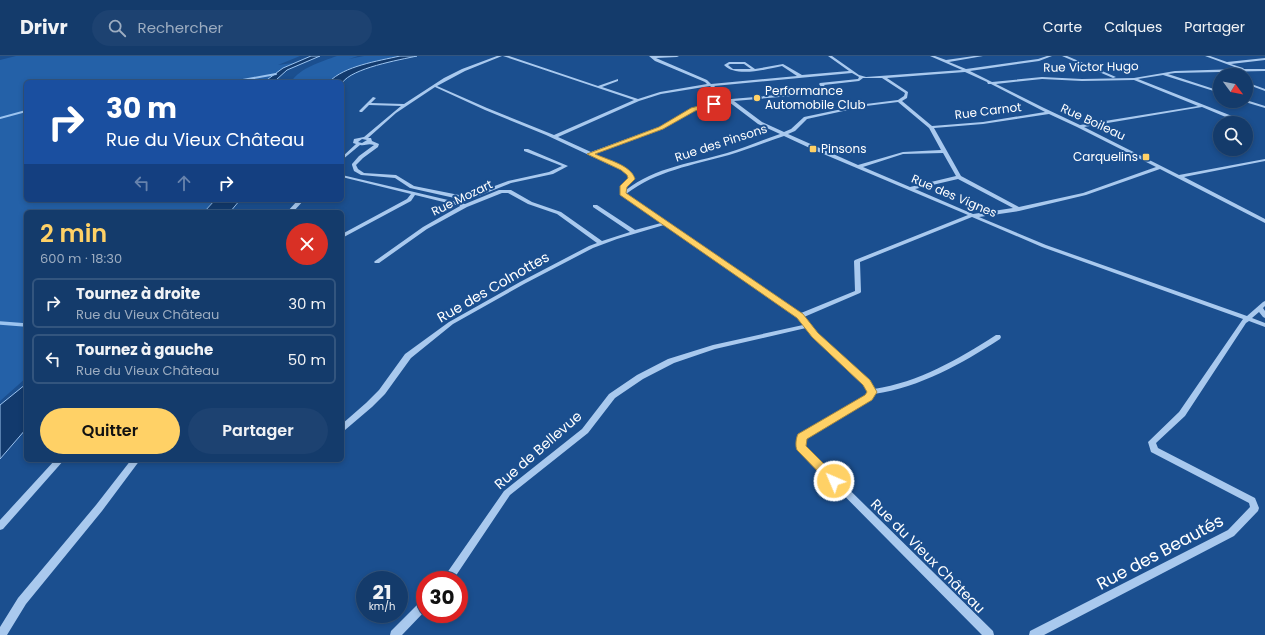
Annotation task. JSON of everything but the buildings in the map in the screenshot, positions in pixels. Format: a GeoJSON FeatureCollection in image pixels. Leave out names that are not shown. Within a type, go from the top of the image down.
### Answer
{"type":"FeatureCollection","features":[{"type":"Feature","properties":{"kind":"street"},"geometry":{"type":"LineString","coordinates":[[367,140],[392,114],[435,86],[472,66],[500,56]]}},
{"type":"Feature","properties":{"kind":"street"},"geometry":{"type":"LineString","coordinates":[[505,56],[638,100]]}},
{"type":"Feature","properties":{"kind":"street"},"geometry":{"type":"LineString","coordinates":[[652,57],[677,56]]}},
{"type":"Feature","properties":{"kind":"street"},"geometry":{"type":"LineString","coordinates":[[830,56],[862,78]]}},
{"type":"Feature","properties":{"kind":"street","name":"Rue Boileau"},"geometry":{"type":"LineString","coordinates":[[932,56],[968,70],[989,83],[1047,113],[1079,126],[1265,221]]}},
{"type":"Feature","properties":{"kind":"street"},"geometry":{"type":"LineString","coordinates":[[947,61],[981,56]]}},
{"type":"Feature","properties":{"kind":"street"},"geometry":{"type":"LineString","coordinates":[[590,154],[661,128],[693,110],[729,100],[827,92],[828,91],[822,84],[859,80],[862,78],[968,70],[1039,60],[1050,56]]}},
{"type":"Feature","properties":{"kind":"street"},"geometry":{"type":"LineString","coordinates":[[1064,56],[1118,79]]}},
{"type":"Feature","properties":{"kind":"street"},"geometry":{"type":"LineString","coordinates":[[1207,56],[1238,68]]}},
{"type":"Feature","properties":{"kind":"street","name":"Rue des Vignes"},"geometry":{"type":"LineString","coordinates":[[652,57],[712,84],[729,100],[760,123],[783,134],[971,216],[1044,246],[1265,325]]}},
{"type":"Feature","properties":{"kind":"street"},"geometry":{"type":"LineString","coordinates":[[1226,63],[1265,59]]}},
{"type":"Feature","properties":{"kind":"street"},"geometry":{"type":"LineString","coordinates":[[753,69],[745,63],[729,63],[726,65],[734,70],[753,69],[783,65],[800,76]]}},
{"type":"Feature","properties":{"kind":"street","name":"Rue Victor Hugo"},"geometry":{"type":"LineString","coordinates":[[1253,71],[1265,70]]}},
{"type":"Feature","properties":{"kind":"street","name":"Rue Victor Hugo"},"geometry":{"type":"LineString","coordinates":[[989,83],[1042,78],[1134,79],[1161,74],[1213,71]]}},
{"type":"Feature","properties":{"kind":"street"},"geometry":{"type":"LineString","coordinates":[[554,137],[638,100],[681,89],[712,84],[852,72]]}},
{"type":"Feature","properties":{"kind":"street"},"geometry":{"type":"LineString","coordinates":[[1161,74],[1213,90]]}},
{"type":"Feature","properties":{"kind":"street"},"geometry":{"type":"LineString","coordinates":[[883,77],[907,93],[906,97],[899,101],[931,127],[959,176],[1019,209]]}},
{"type":"Feature","properties":{"kind":"street"},"geometry":{"type":"LineString","coordinates":[[1134,79],[1228,116]]}},
{"type":"Feature","properties":{"kind":"street"},"geometry":{"type":"LineString","coordinates":[[598,87],[616,80]]}},
{"type":"Feature","properties":{"kind":"street"},"geometry":{"type":"LineString","coordinates":[[435,86],[486,110],[554,137],[624,169],[630,174],[632,179],[623,186],[623,194],[800,316],[808,326],[866,383],[872,392],[889,390],[939,372],[998,338]]}},
{"type":"Feature","properties":{"kind":"street"},"geometry":{"type":"LineString","coordinates":[[1253,86],[1265,90]]}},
{"type":"Feature","properties":{"kind":"street"},"geometry":{"type":"LineString","coordinates":[[361,111],[374,98]]}},
{"type":"Feature","properties":{"kind":"street","name":"Rue des Pinsons"},"geometry":{"type":"LineString","coordinates":[[623,194],[632,185],[646,178],[683,165],[722,156],[783,134],[794,129],[806,118],[866,105],[899,101]]}},
{"type":"Feature","properties":{"kind":"street"},"geometry":{"type":"LineString","coordinates":[[1253,103],[1265,107]]}},
{"type":"Feature","properties":{"kind":"street"},"geometry":{"type":"LineString","coordinates":[[367,104],[404,106]]}},
{"type":"Feature","properties":{"kind":"street"},"geometry":{"type":"LineString","coordinates":[[1079,126],[1203,106]]}},
{"type":"Feature","properties":{"kind":"street","name":"Rue Carnot"},"geometry":{"type":"LineString","coordinates":[[931,127],[983,123],[1047,113]]}},
{"type":"Feature","properties":{"kind":"street"},"geometry":{"type":"LineString","coordinates":[[344,157],[358,144],[355,143],[355,141],[367,140],[377,144],[354,165],[356,170],[363,174],[396,177],[412,187],[459,197],[474,196],[510,182],[551,173],[566,166],[526,150]]}},
{"type":"Feature","properties":{"kind":"street"},"geometry":{"type":"LineString","coordinates":[[858,166],[903,153],[945,151]]}},
{"type":"Feature","properties":{"kind":"street"},"geometry":{"type":"LineString","coordinates":[[1178,177],[1265,160]]}},
{"type":"Feature","properties":{"kind":"street"},"geometry":{"type":"LineString","coordinates":[[800,316],[858,292],[858,262],[971,216],[1019,209],[1084,194],[1161,168]]}},
{"type":"Feature","properties":{"kind":"street"},"geometry":{"type":"LineString","coordinates":[[344,176],[465,206]]}},
{"type":"Feature","properties":{"kind":"street"},"geometry":{"type":"LineString","coordinates":[[910,189],[959,176]]}},
{"type":"Feature","properties":{"kind":"street","name":"Rue Mozart"},"geometry":{"type":"LineString","coordinates":[[377,262],[426,228],[465,206],[498,192],[509,191],[530,203],[559,213],[601,243]]}},
{"type":"Feature","properties":{"kind":"street"},"geometry":{"type":"LineString","coordinates":[[344,235],[409,200],[414,193]]}},
{"type":"Feature","properties":{"kind":"street"},"geometry":{"type":"LineString","coordinates":[[292,210],[299,202]]}},
{"type":"Feature","properties":{"kind":"street"},"geometry":{"type":"LineString","coordinates":[[595,206],[634,232]]}},
{"type":"Feature","properties":{"kind":"street","name":"Rue des Colnottes"},"geometry":{"type":"LineString","coordinates":[[344,426],[382,392],[408,356],[451,323],[529,279],[601,243],[665,223]]}},
{"type":"Feature","properties":{"kind":"street"},"geometry":{"type":"LineString","coordinates":[[1249,319],[1263,305]]}},
{"type":"Feature","properties":{"kind":"street"},"geometry":{"type":"LineString","coordinates":[[1263,305],[1265,316]]}},
{"type":"Feature","properties":{"kind":"street","name":"Rue des Beautés"},"geometry":{"type":"LineString","coordinates":[[1034,635],[1231,533],[1255,508],[1252,501],[1154,450],[1152,442],[1182,414],[1244,322],[1249,319]]}},
{"type":"Feature","properties":{"kind":"street","name":"Rue de Bellevue"},"geometry":{"type":"LineString","coordinates":[[453,571],[507,493],[585,431],[612,396],[645,374],[671,361],[713,347],[808,326]]}},
{"type":"Feature","properties":{"kind":"street","name":"Rue du Vieux Château"},"geometry":{"type":"LineString","coordinates":[[872,392],[868,398],[802,437],[801,447],[989,635]]}},
{"type":"Feature","properties":{"kind":"street"},"geometry":{"type":"LineString","coordinates":[[0,526],[58,462]]}},
{"type":"Feature","properties":{"kind":"street"},"geometry":{"type":"LineString","coordinates":[[1,635],[22,600],[99,508],[134,462]]}},
{"type":"Feature","properties":{"kind":"street"},"geometry":{"type":"LineString","coordinates":[[395,635],[416,613]]}},
{"type":"Feature","properties":{"kind":"shaded area"},"geometry":{"type":"Polygon","coordinates":[[[16,56],[300,56],[278,65],[293,63],[267,80],[24,80],[24,202],[213,202],[205,210],[24,210],[24,380],[0,401],[0,60],[16,56]]]}},
{"type":"Feature","properties":{"kind":"shaded area"},"geometry":{"type":"Polygon","coordinates":[[[311,56],[320,56],[287,70],[276,80],[267,80],[283,68],[311,56]]]}},
{"type":"Feature","properties":{"kind":"shaded area"},"geometry":{"type":"Polygon","coordinates":[[[337,56],[358,56],[349,59],[364,56],[400,56],[362,64],[344,71],[331,80],[293,80],[300,72],[337,56]]]}},
{"type":"Feature","properties":{"kind":"shaded area"},"geometry":{"type":"Polygon","coordinates":[[[400,56],[417,56],[388,62],[365,69],[355,73],[344,81],[331,80],[335,76],[352,68],[400,56]]]}},
{"type":"Feature","properties":{"kind":"shaded area"},"geometry":{"type":"Polygon","coordinates":[[[213,202],[238,202],[232,210],[206,210],[213,202]]]}},
{"type":"Feature","properties":{"kind":"shaded area"},"geometry":{"type":"Polygon","coordinates":[[[24,386],[24,431],[0,459],[0,405],[24,386]]]}},
{"type":"Feature","properties":{"kind":"waterway"},"geometry":{"type":"LineString","coordinates":[[243,80],[276,74]]}},
{"type":"Feature","properties":{"kind":"waterway"},"geometry":{"type":"LineString","coordinates":[[0,118],[24,112]]}},
{"type":"Feature","properties":{"kind":"waterway"},"geometry":{"type":"LineString","coordinates":[[0,323],[24,325]]}},
{"type":"Feature","properties":{"kind":"place","name":"Performance Automobile Club"},"geometry":{"type":"Point","coordinates":[757,98]}},
{"type":"Feature","properties":{"kind":"place","name":"Pinsons"},"geometry":{"type":"Point","coordinates":[813,149]}},
{"type":"Feature","properties":{"kind":"place","name":"Carquelins"},"geometry":{"type":"Point","coordinates":[1146,157]}},
{"type":"Feature","properties":{"kind":"route"},"geometry":{"type":"LineString","coordinates":[[714,104],[693,110],[661,128],[590,154],[624,169],[630,174],[632,179],[623,186],[623,194],[800,316],[815,335],[866,383],[872,392],[868,398],[802,437],[801,447],[834,481]]}}]}
